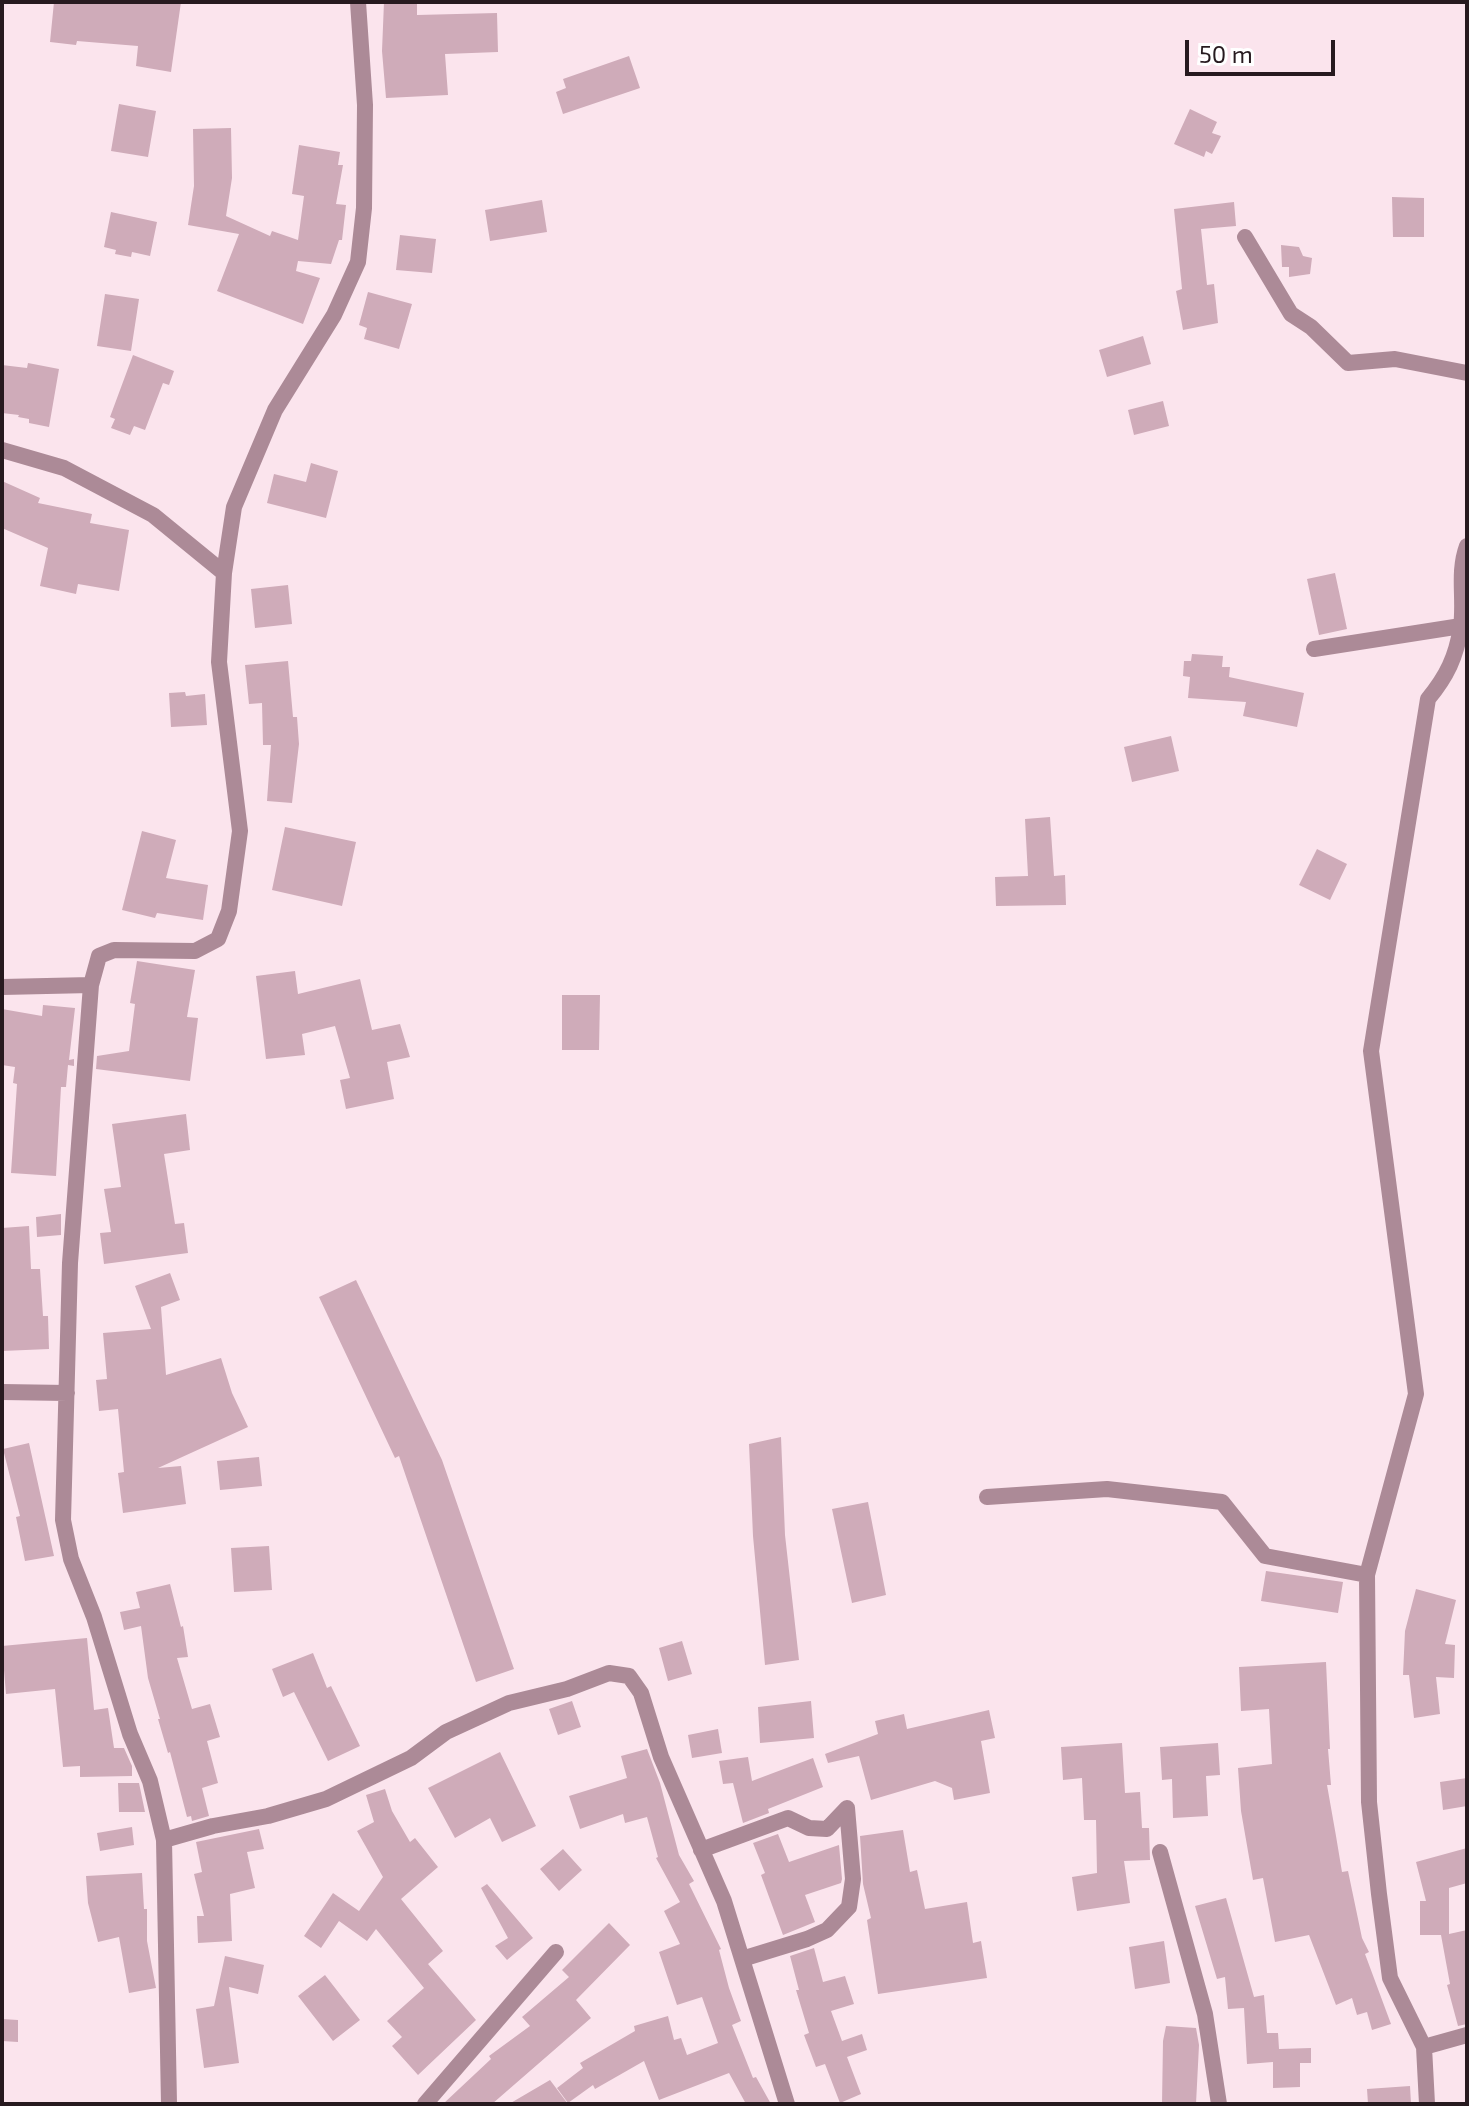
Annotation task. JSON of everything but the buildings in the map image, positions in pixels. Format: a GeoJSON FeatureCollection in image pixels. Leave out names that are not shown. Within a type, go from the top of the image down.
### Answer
{"type":"FeatureCollection","features":[{"type":"Feature","properties":{"kind":"street"},"geometry":{"type":"LineString","coordinates":[[169,2104],[164,1840],[150,1781],[130,1734],[94,1617],[71,1559],[63,1520],[70,1263],[91,985],[99,956],[114,950],[195,951],[218,939],[229,911],[240,831],[219,662],[224,573],[234,507],[275,410],[334,315],[358,262],[364,208],[365,105],[358,2]]}},
{"type":"Feature","properties":{"kind":"street"},"geometry":{"type":"LineString","coordinates":[[1245,237],[1291,314],[1311,327],[1348,363],[1395,359],[1467,373]]}},
{"type":"Feature","properties":{"kind":"street"},"geometry":{"type":"LineString","coordinates":[[2,450],[64,468],[153,515],[224,573]]}},
{"type":"Feature","properties":{"kind":"street"},"geometry":{"type":"LineString","coordinates":[[1427,2104],[1424,2047],[1390,1978],[1369,1802],[1367,1575],[1416,1394],[1371,1051],[1428,699],[1447,677],[1461,626],[1461,563],[1467,546]]}},
{"type":"Feature","properties":{"kind":"street"},"geometry":{"type":"LineString","coordinates":[[1314,649],[1461,626]]}},
{"type":"Feature","properties":{"kind":"street"},"geometry":{"type":"LineString","coordinates":[[2,987],[91,985]]}},
{"type":"Feature","properties":{"kind":"street"},"geometry":{"type":"LineString","coordinates":[[2,1392],[67,1393]]}},
{"type":"Feature","properties":{"kind":"street"},"geometry":{"type":"LineString","coordinates":[[987,1497],[1107,1489],[1222,1502],[1265,1556],[1367,1575]]}},
{"type":"Feature","properties":{"kind":"street"},"geometry":{"type":"LineString","coordinates":[[164,1840],[326,1799],[411,1758],[446,1732],[509,1703],[567,1689],[609,1673],[629,1676],[641,1693],[661,1757],[724,1901],[787,2104]]}},
{"type":"Feature","properties":{"kind":"street"},"geometry":{"type":"LineString","coordinates":[[701,1850],[788,1818],[809,1828],[827,1829],[847,1808],[853,1879],[849,1907],[827,1930],[742,1959]]}},
{"type":"Feature","properties":{"kind":"street"},"geometry":{"type":"LineString","coordinates":[[1160,1852],[1205,2014],[1219,2104]]}},
{"type":"Feature","properties":{"kind":"street"},"geometry":{"type":"LineString","coordinates":[[425,2104],[556,1952]]}},
{"type":"Feature","properties":{"kind":"street"},"geometry":{"type":"LineString","coordinates":[[1424,2047],[1467,2035]]}}]}
